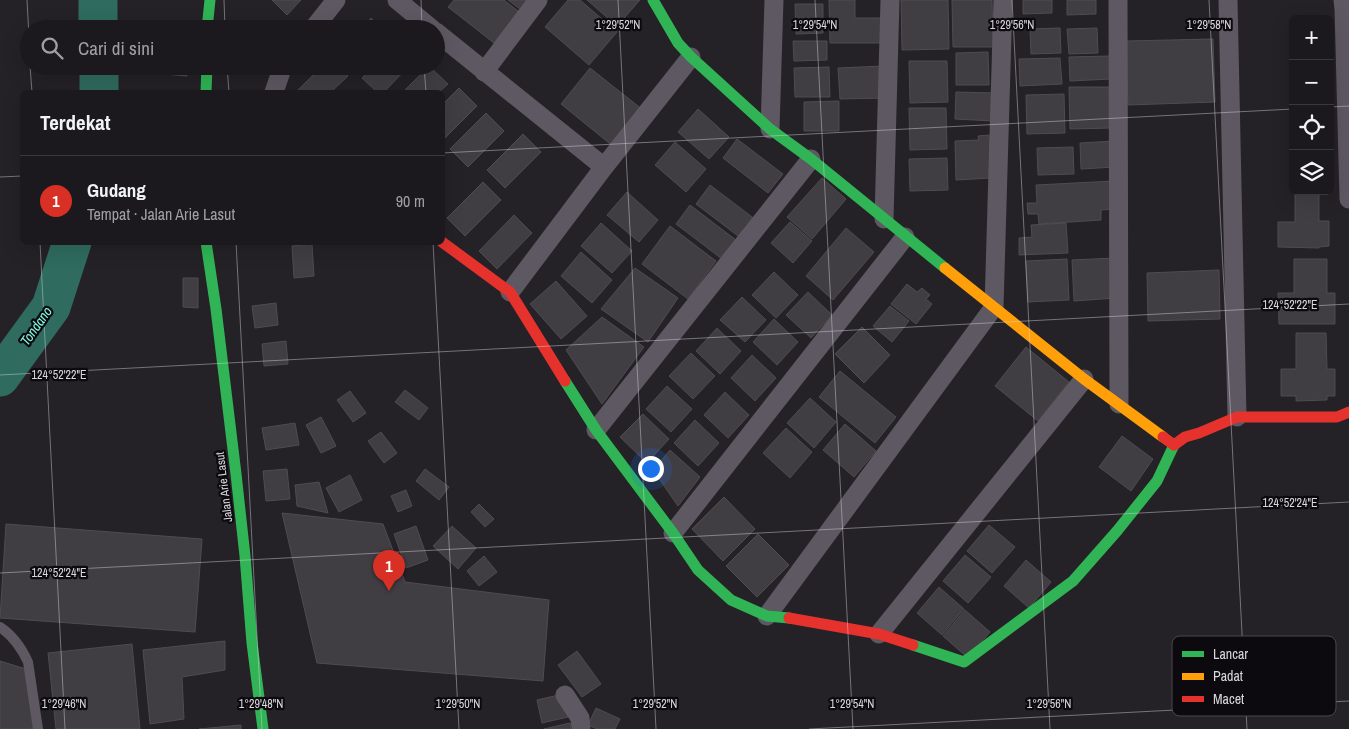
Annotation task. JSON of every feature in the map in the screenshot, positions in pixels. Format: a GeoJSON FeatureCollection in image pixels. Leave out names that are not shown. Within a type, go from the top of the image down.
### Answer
{"type":"FeatureCollection","features":[{"type":"Feature","properties":{"kind":"street"},"geometry":{"type":"LineString","coordinates":[[209,20],[210,0]]}},
{"type":"Feature","properties":{"kind":"street"},"geometry":{"type":"LineString","coordinates":[[320,20],[336,0]]}},
{"type":"Feature","properties":{"kind":"street"},"geometry":{"type":"LineString","coordinates":[[397,0],[421,20]]}},
{"type":"Feature","properties":{"kind":"street"},"geometry":{"type":"LineString","coordinates":[[484,72],[538,0]]}},
{"type":"Feature","properties":{"kind":"street"},"geometry":{"type":"LineString","coordinates":[[653,0],[678,43],[770,129],[1084,379],[1174,445]]}},
{"type":"Feature","properties":{"kind":"street"},"geometry":{"type":"LineString","coordinates":[[770,129],[774,0]]}},
{"type":"Feature","properties":{"kind":"street"},"geometry":{"type":"LineString","coordinates":[[884,219],[890,0]]}},
{"type":"Feature","properties":{"kind":"street"},"geometry":{"type":"LineString","coordinates":[[767,616],[994,307],[1003,0]]}},
{"type":"Feature","properties":{"kind":"street"},"geometry":{"type":"LineString","coordinates":[[1118,0],[1119,404]]}},
{"type":"Feature","properties":{"kind":"street"},"geometry":{"type":"LineString","coordinates":[[1228,0],[1237,417]]}},
{"type":"Feature","properties":{"kind":"street"},"geometry":{"type":"LineString","coordinates":[[1343,0],[1349,199]]}},
{"type":"Feature","properties":{"kind":"street"},"geometry":{"type":"LineString","coordinates":[[445,40],[604,167]]}},
{"type":"Feature","properties":{"kind":"street"},"geometry":{"type":"LineString","coordinates":[[510,292],[604,167],[691,57]]}},
{"type":"Feature","properties":{"kind":"street"},"geometry":{"type":"LineString","coordinates":[[206,90],[207,75]]}},
{"type":"Feature","properties":{"kind":"street"},"geometry":{"type":"LineString","coordinates":[[275,90],[279,75]]}},
{"type":"Feature","properties":{"kind":"street"},"geometry":{"type":"LineString","coordinates":[[596,430],[810,159]]}},
{"type":"Feature","properties":{"kind":"street"},"geometry":{"type":"LineString","coordinates":[[673,534],[905,237]]}},
{"type":"Feature","properties":{"kind":"street"},"geometry":{"type":"LineString","coordinates":[[445,244],[510,292],[596,430],[698,570],[731,600],[767,616],[879,634],[964,662],[1073,581],[1158,481],[1174,445],[1185,437],[1237,417],[1337,417],[1349,412]]}},
{"type":"Feature","properties":{"kind":"street","name":"Jalan Arie Lasut"},"geometry":{"type":"LineString","coordinates":[[206,245],[236,474],[252,643],[263,729]]}},
{"type":"Feature","properties":{"kind":"street"},"geometry":{"type":"LineString","coordinates":[[879,634],[1084,379]]}},
{"type":"Feature","properties":{"kind":"street"},"geometry":{"type":"LineString","coordinates":[[565,695],[580,718],[581,729]]}},
{"type":"Feature","properties":{"kind":"lane"},"geometry":{"type":"LineString","coordinates":[[0,627],[13,639],[28,662],[38,729]]}},
{"type":"Feature","properties":{"kind":"building"},"geometry":{"type":"Polygon","coordinates":[[[272,0],[301,0],[287,15],[272,0]]]}},
{"type":"Feature","properties":{"kind":"building"},"geometry":{"type":"Polygon","coordinates":[[[454,0],[504,0],[518,11],[494,43],[448,7],[454,0]]]}},
{"type":"Feature","properties":{"kind":"building"},"geometry":{"type":"Polygon","coordinates":[[[508,0],[528,0],[520,9],[508,0]]]}},
{"type":"Feature","properties":{"kind":"building"},"geometry":{"type":"Polygon","coordinates":[[[568,0],[580,0],[617,32],[589,65],[545,27],[568,0]]]}},
{"type":"Feature","properties":{"kind":"building"},"geometry":{"type":"Polygon","coordinates":[[[587,0],[640,0],[617,26],[587,0]]]}},
{"type":"Feature","properties":{"kind":"building"},"geometry":{"type":"Polygon","coordinates":[[[829,0],[855,0],[855,18],[888,18],[887,43],[830,43],[829,0]]]}},
{"type":"Feature","properties":{"kind":"building"},"geometry":{"type":"Polygon","coordinates":[[[901,0],[948,0],[949,49],[902,50],[901,0]]]}},
{"type":"Feature","properties":{"kind":"building"},"geometry":{"type":"Polygon","coordinates":[[[952,0],[992,0],[993,47],[953,47],[952,0]]]}},
{"type":"Feature","properties":{"kind":"building"},"geometry":{"type":"Polygon","coordinates":[[[1023,0],[1052,0],[1052,13],[1023,14],[1023,0]]]}},
{"type":"Feature","properties":{"kind":"building"},"geometry":{"type":"Polygon","coordinates":[[[1067,0],[1096,0],[1096,14],[1067,15],[1067,0]]]}},
{"type":"Feature","properties":{"kind":"building"},"geometry":{"type":"Polygon","coordinates":[[[795,4],[823,4],[823,33],[796,34],[795,4]]]}},
{"type":"Feature","properties":{"kind":"building"},"geometry":{"type":"Polygon","coordinates":[[[1060,28],[1061,53],[1031,54],[1030,29],[1060,28]]]}},
{"type":"Feature","properties":{"kind":"building"},"geometry":{"type":"Polygon","coordinates":[[[1097,28],[1098,53],[1069,54],[1067,29],[1097,28]]]}},
{"type":"Feature","properties":{"kind":"building"},"geometry":{"type":"Polygon","coordinates":[[[1213,39],[1215,102],[1128,105],[1126,41],[1213,39]]]}},
{"type":"Feature","properties":{"kind":"building"},"geometry":{"type":"Polygon","coordinates":[[[793,41],[827,41],[827,60],[794,61],[793,41]]]}},
{"type":"Feature","properties":{"kind":"building"},"geometry":{"type":"Polygon","coordinates":[[[988,52],[989,85],[956,85],[956,53],[988,52]]]}},
{"type":"Feature","properties":{"kind":"building"},"geometry":{"type":"Polygon","coordinates":[[[1110,56],[1111,79],[1070,81],[1069,57],[1110,56]]]}},
{"type":"Feature","properties":{"kind":"building"},"geometry":{"type":"Polygon","coordinates":[[[1060,58],[1062,84],[1020,86],[1019,59],[1060,58]]]}},
{"type":"Feature","properties":{"kind":"building"},"geometry":{"type":"Polygon","coordinates":[[[909,61],[947,61],[948,102],[910,103],[909,61]]]}},
{"type":"Feature","properties":{"kind":"building"},"geometry":{"type":"Polygon","coordinates":[[[884,66],[885,98],[840,99],[838,68],[884,66]]]}},
{"type":"Feature","properties":{"kind":"building"},"geometry":{"type":"Polygon","coordinates":[[[829,67],[830,97],[795,97],[794,68],[829,67]]]}},
{"type":"Feature","properties":{"kind":"building"},"geometry":{"type":"Polygon","coordinates":[[[590,68],[643,110],[614,147],[561,104],[590,68]]]}},
{"type":"Feature","properties":{"kind":"building"},"geometry":{"type":"Polygon","coordinates":[[[313,75],[348,76],[333,90],[298,90],[313,75]]]}},
{"type":"Feature","properties":{"kind":"building"},"geometry":{"type":"Polygon","coordinates":[[[365,75],[400,75],[386,90],[375,90],[362,78],[365,75]]]}},
{"type":"Feature","properties":{"kind":"building"},"geometry":{"type":"Polygon","coordinates":[[[420,75],[438,75],[448,84],[441,90],[405,90],[420,75]]]}},
{"type":"Feature","properties":{"kind":"building"},"geometry":{"type":"Polygon","coordinates":[[[1069,87],[1112,87],[1112,128],[1070,129],[1069,87]]]}},
{"type":"Feature","properties":{"kind":"building"},"geometry":{"type":"Polygon","coordinates":[[[459,88],[477,106],[445,138],[445,102],[459,88]]]}},
{"type":"Feature","properties":{"kind":"building"},"geometry":{"type":"Polygon","coordinates":[[[956,92],[995,93],[994,121],[955,119],[956,92]]]}},
{"type":"Feature","properties":{"kind":"building"},"geometry":{"type":"Polygon","coordinates":[[[1064,94],[1065,133],[1027,134],[1026,95],[1064,94]]]}},
{"type":"Feature","properties":{"kind":"building"},"geometry":{"type":"Polygon","coordinates":[[[839,101],[839,131],[804,131],[804,102],[839,101]]]}},
{"type":"Feature","properties":{"kind":"building"},"geometry":{"type":"Polygon","coordinates":[[[909,108],[946,108],[947,149],[910,150],[909,108]]]}},
{"type":"Feature","properties":{"kind":"building"},"geometry":{"type":"Polygon","coordinates":[[[698,109],[729,137],[709,159],[678,132],[698,109]]]}},
{"type":"Feature","properties":{"kind":"building"},"geometry":{"type":"Polygon","coordinates":[[[486,113],[504,131],[468,167],[450,149],[486,113]]]}},
{"type":"Feature","properties":{"kind":"building"},"geometry":{"type":"Polygon","coordinates":[[[523,134],[541,152],[505,188],[487,170],[523,134]]]}},
{"type":"Feature","properties":{"kind":"building"},"geometry":{"type":"Polygon","coordinates":[[[989,135],[991,178],[956,180],[955,141],[979,140],[978,136],[989,135]]]}},
{"type":"Feature","properties":{"kind":"building"},"geometry":{"type":"Polygon","coordinates":[[[737,139],[783,174],[768,193],[723,158],[737,139]]]}},
{"type":"Feature","properties":{"kind":"building"},"geometry":{"type":"Polygon","coordinates":[[[1115,141],[1116,167],[1081,169],[1080,143],[1115,141]]]}},
{"type":"Feature","properties":{"kind":"building"},"geometry":{"type":"Polygon","coordinates":[[[675,142],[706,169],[686,192],[655,165],[675,142]]]}},
{"type":"Feature","properties":{"kind":"building"},"geometry":{"type":"Polygon","coordinates":[[[1073,147],[1074,174],[1038,175],[1037,148],[1073,147]]]}},
{"type":"Feature","properties":{"kind":"building"},"geometry":{"type":"Polygon","coordinates":[[[947,158],[948,190],[910,191],[909,159],[947,158]]]}},
{"type":"Feature","properties":{"kind":"building"},"geometry":{"type":"Polygon","coordinates":[[[822,178],[846,199],[812,239],[787,217],[822,178]]]}},
{"type":"Feature","properties":{"kind":"building"},"geometry":{"type":"Polygon","coordinates":[[[1114,181],[1115,209],[1101,210],[1101,220],[1039,224],[1038,214],[1028,214],[1027,203],[1037,203],[1036,185],[1114,181]]]}},
{"type":"Feature","properties":{"kind":"building"},"geometry":{"type":"Polygon","coordinates":[[[483,182],[501,200],[465,236],[447,218],[483,182]]]}},
{"type":"Feature","properties":{"kind":"building"},"geometry":{"type":"Polygon","coordinates":[[[710,185],[756,220],[742,239],[696,204],[710,185]]]}},
{"type":"Feature","properties":{"kind":"building"},"geometry":{"type":"Polygon","coordinates":[[[627,192],[658,220],[639,242],[607,215],[627,192]]]}},
{"type":"Feature","properties":{"kind":"building"},"geometry":{"type":"Polygon","coordinates":[[[1295,195],[1319,195],[1319,221],[1329,221],[1329,246],[1319,248],[1278,247],[1278,222],[1295,222],[1295,195]]]}},
{"type":"Feature","properties":{"kind":"building"},"geometry":{"type":"Polygon","coordinates":[[[690,205],[736,240],[722,259],[676,224],[690,205]]]}},
{"type":"Feature","properties":{"kind":"building"},"geometry":{"type":"Polygon","coordinates":[[[514,215],[532,233],[497,269],[479,251],[514,215]]]}},
{"type":"Feature","properties":{"kind":"building"},"geometry":{"type":"Polygon","coordinates":[[[790,222],[812,241],[793,263],[771,243],[790,222]]]}},
{"type":"Feature","properties":{"kind":"building"},"geometry":{"type":"Polygon","coordinates":[[[601,223],[632,251],[612,273],[581,246],[601,223]]]}},
{"type":"Feature","properties":{"kind":"building"},"geometry":{"type":"Polygon","coordinates":[[[1066,223],[1068,253],[1019,255],[1019,238],[1032,237],[1031,225],[1066,223]]]}},
{"type":"Feature","properties":{"kind":"building"},"geometry":{"type":"Polygon","coordinates":[[[670,226],[716,261],[688,299],[642,264],[670,226]]]}},
{"type":"Feature","properties":{"kind":"building"},"geometry":{"type":"Polygon","coordinates":[[[846,228],[874,252],[833,300],[806,276],[846,228]]]}},
{"type":"Feature","properties":{"kind":"building"},"geometry":{"type":"Polygon","coordinates":[[[312,245],[314,276],[294,278],[292,246],[312,245]]]}},
{"type":"Feature","properties":{"kind":"building"},"geometry":{"type":"Polygon","coordinates":[[[581,252],[612,280],[592,303],[561,276],[581,252]]]}},
{"type":"Feature","properties":{"kind":"building"},"geometry":{"type":"Polygon","coordinates":[[[1114,258],[1116,298],[1074,301],[1072,260],[1114,258]]]}},
{"type":"Feature","properties":{"kind":"building"},"geometry":{"type":"Polygon","coordinates":[[[1067,259],[1069,300],[1028,302],[1026,261],[1067,259]]]}},
{"type":"Feature","properties":{"kind":"building"},"geometry":{"type":"Polygon","coordinates":[[[1294,259],[1327,259],[1327,293],[1335,293],[1335,324],[1279,324],[1278,293],[1294,293],[1294,259]]]}},
{"type":"Feature","properties":{"kind":"building"},"geometry":{"type":"Polygon","coordinates":[[[635,268],[678,298],[648,342],[601,309],[635,268]]]}},
{"type":"Feature","properties":{"kind":"building"},"geometry":{"type":"Polygon","coordinates":[[[1219,270],[1220,319],[1148,321],[1147,273],[1219,270]]]}},
{"type":"Feature","properties":{"kind":"building"},"geometry":{"type":"Polygon","coordinates":[[[774,272],[798,295],[776,318],[752,295],[774,272]]]}},
{"type":"Feature","properties":{"kind":"building"},"geometry":{"type":"Polygon","coordinates":[[[183,278],[198,278],[198,308],[183,307],[183,278]]]}},
{"type":"Feature","properties":{"kind":"building"},"geometry":{"type":"Polygon","coordinates":[[[556,281],[587,316],[561,339],[530,304],[556,281]]]}},
{"type":"Feature","properties":{"kind":"building"},"geometry":{"type":"Polygon","coordinates":[[[907,284],[917,292],[922,288],[930,295],[926,299],[932,304],[916,324],[891,304],[907,284]]]}},
{"type":"Feature","properties":{"kind":"building"},"geometry":{"type":"Polygon","coordinates":[[[808,292],[832,315],[811,338],[786,315],[808,292]]]}},
{"type":"Feature","properties":{"kind":"building"},"geometry":{"type":"Polygon","coordinates":[[[742,297],[766,320],[745,342],[720,320],[742,297]]]}},
{"type":"Feature","properties":{"kind":"building"},"geometry":{"type":"Polygon","coordinates":[[[276,303],[278,325],[255,328],[252,306],[276,303]]]}},
{"type":"Feature","properties":{"kind":"building"},"geometry":{"type":"Polygon","coordinates":[[[890,306],[909,321],[892,342],[873,326],[890,306]]]}},
{"type":"Feature","properties":{"kind":"building"},"geometry":{"type":"Polygon","coordinates":[[[602,317],[644,347],[602,404],[566,350],[602,317]]]}},
{"type":"Feature","properties":{"kind":"building"},"geometry":{"type":"Polygon","coordinates":[[[774,319],[798,342],[777,365],[753,342],[774,319]]]}},
{"type":"Feature","properties":{"kind":"building"},"geometry":{"type":"Polygon","coordinates":[[[862,327],[890,355],[864,383],[835,354],[862,327]]]}},
{"type":"Feature","properties":{"kind":"building"},"geometry":{"type":"Polygon","coordinates":[[[717,328],[741,351],[720,374],[696,351],[717,328]]]}},
{"type":"Feature","properties":{"kind":"building"},"geometry":{"type":"Polygon","coordinates":[[[1296,333],[1326,333],[1327,369],[1335,369],[1335,396],[1327,396],[1327,400],[1296,401],[1296,396],[1281,396],[1281,369],[1296,369],[1296,333]]]}},
{"type":"Feature","properties":{"kind":"building"},"geometry":{"type":"Polygon","coordinates":[[[286,341],[288,364],[264,366],[262,344],[286,341]]]}},
{"type":"Feature","properties":{"kind":"building"},"geometry":{"type":"Polygon","coordinates":[[[1026,347],[1069,382],[1038,421],[995,386],[1026,347]]]}},
{"type":"Feature","properties":{"kind":"building"},"geometry":{"type":"Polygon","coordinates":[[[691,353],[715,376],[693,399],[669,376],[691,353]]]}},
{"type":"Feature","properties":{"kind":"building"},"geometry":{"type":"Polygon","coordinates":[[[752,355],[776,378],[755,401],[731,378],[752,355]]]}},
{"type":"Feature","properties":{"kind":"building"},"geometry":{"type":"Polygon","coordinates":[[[840,371],[896,417],[875,443],[819,397],[840,371]]]}},
{"type":"Feature","properties":{"kind":"building"},"geometry":{"type":"Polygon","coordinates":[[[667,386],[692,409],[671,432],[646,409],[667,386]]]}},
{"type":"Feature","properties":{"kind":"building"},"geometry":{"type":"Polygon","coordinates":[[[405,390],[428,408],[419,420],[395,402],[405,390]]]}},
{"type":"Feature","properties":{"kind":"building"},"geometry":{"type":"Polygon","coordinates":[[[350,391],[366,413],[353,422],[337,400],[350,391]]]}},
{"type":"Feature","properties":{"kind":"building"},"geometry":{"type":"Polygon","coordinates":[[[725,392],[749,415],[728,438],[704,415],[725,392]]]}},
{"type":"Feature","properties":{"kind":"building"},"geometry":{"type":"Polygon","coordinates":[[[810,398],[836,422],[814,448],[787,423],[810,398]]]}},
{"type":"Feature","properties":{"kind":"building"},"geometry":{"type":"Polygon","coordinates":[[[643,414],[669,439],[647,463],[620,437],[643,414]]]}},
{"type":"Feature","properties":{"kind":"building"},"geometry":{"type":"Polygon","coordinates":[[[321,417],[336,446],[321,453],[306,425],[321,417]]]}},
{"type":"Feature","properties":{"kind":"building"},"geometry":{"type":"Polygon","coordinates":[[[695,420],[719,443],[698,466],[674,443],[695,420]]]}},
{"type":"Feature","properties":{"kind":"building"},"geometry":{"type":"Polygon","coordinates":[[[295,423],[299,445],[266,450],[262,428],[295,423]]]}},
{"type":"Feature","properties":{"kind":"building"},"geometry":{"type":"Polygon","coordinates":[[[845,424],[876,451],[854,477],[823,450],[845,424]]]}},
{"type":"Feature","properties":{"kind":"building"},"geometry":{"type":"Polygon","coordinates":[[[786,428],[812,452],[790,478],[763,453],[786,428]]]}},
{"type":"Feature","properties":{"kind":"building"},"geometry":{"type":"Polygon","coordinates":[[[381,432],[397,453],[384,463],[368,441],[381,432]]]}},
{"type":"Feature","properties":{"kind":"building"},"geometry":{"type":"Polygon","coordinates":[[[1122,436],[1153,459],[1131,491],[1099,467],[1122,436]]]}},
{"type":"Feature","properties":{"kind":"building"},"geometry":{"type":"Polygon","coordinates":[[[670,450],[700,477],[678,506],[653,470],[670,450]]]}},
{"type":"Feature","properties":{"kind":"building"},"geometry":{"type":"Polygon","coordinates":[[[287,469],[290,499],[266,501],[263,471],[287,469]]]}},
{"type":"Feature","properties":{"kind":"building"},"geometry":{"type":"Polygon","coordinates":[[[425,469],[449,487],[439,500],[416,481],[425,469]]]}},
{"type":"Feature","properties":{"kind":"building"},"geometry":{"type":"Polygon","coordinates":[[[350,475],[362,500],[339,512],[326,488],[350,475]]]}},
{"type":"Feature","properties":{"kind":"building"},"geometry":{"type":"Polygon","coordinates":[[[319,482],[328,513],[297,506],[295,485],[319,482]]]}},
{"type":"Feature","properties":{"kind":"building"},"geometry":{"type":"Polygon","coordinates":[[[406,490],[412,506],[398,512],[391,496],[406,490]]]}},
{"type":"Feature","properties":{"kind":"building"},"geometry":{"type":"Polygon","coordinates":[[[724,497],[755,529],[723,561],[692,529],[724,497]]]}},
{"type":"Feature","properties":{"kind":"building"},"geometry":{"type":"Polygon","coordinates":[[[479,504],[494,519],[485,527],[471,512],[479,504]]]}},
{"type":"Feature","properties":{"kind":"building"},"geometry":{"type":"Polygon","coordinates":[[[282,513],[383,524],[405,582],[549,600],[543,681],[317,663],[282,513]]]}},
{"type":"Feature","properties":{"kind":"building"},"geometry":{"type":"Polygon","coordinates":[[[6,524],[202,539],[195,632],[0,618],[6,524]]]}},
{"type":"Feature","properties":{"kind":"building"},"geometry":{"type":"Polygon","coordinates":[[[989,525],[1015,547],[992,573],[967,551],[989,525]]]}},
{"type":"Feature","properties":{"kind":"building"},"geometry":{"type":"Polygon","coordinates":[[[416,526],[428,560],[406,568],[394,534],[416,526]]]}},
{"type":"Feature","properties":{"kind":"building"},"geometry":{"type":"Polygon","coordinates":[[[452,526],[476,548],[458,569],[433,546],[452,526]]]}},
{"type":"Feature","properties":{"kind":"building"},"geometry":{"type":"Polygon","coordinates":[[[758,534],[789,565],[757,597],[726,566],[758,534]]]}},
{"type":"Feature","properties":{"kind":"building"},"geometry":{"type":"Polygon","coordinates":[[[965,555],[991,577],[968,603],[943,581],[965,555]]]}},
{"type":"Feature","properties":{"kind":"building"},"geometry":{"type":"Polygon","coordinates":[[[484,556],[497,572],[479,586],[467,571],[484,556]]]}},
{"type":"Feature","properties":{"kind":"building"},"geometry":{"type":"Polygon","coordinates":[[[1026,560],[1051,582],[1029,608],[1004,586],[1026,560]]]}},
{"type":"Feature","properties":{"kind":"building"},"geometry":{"type":"Polygon","coordinates":[[[939,587],[964,609],[942,635],[917,613],[939,587]]]}},
{"type":"Feature","properties":{"kind":"building"},"geometry":{"type":"Polygon","coordinates":[[[965,610],[990,632],[968,658],[943,636],[965,610]]]}},
{"type":"Feature","properties":{"kind":"building"},"geometry":{"type":"Polygon","coordinates":[[[225,641],[225,670],[182,677],[184,719],[150,724],[143,650],[225,641]]]}},
{"type":"Feature","properties":{"kind":"building"},"geometry":{"type":"Polygon","coordinates":[[[132,644],[140,729],[56,729],[48,653],[132,644]]]}},
{"type":"Feature","properties":{"kind":"building"},"geometry":{"type":"Polygon","coordinates":[[[577,651],[601,684],[582,697],[558,665],[577,651]]]}},
{"type":"Feature","properties":{"kind":"building"},"geometry":{"type":"Polygon","coordinates":[[[0,661],[26,669],[35,729],[0,729],[0,661]]]}},
{"type":"Feature","properties":{"kind":"building"},"geometry":{"type":"Polygon","coordinates":[[[563,694],[568,717],[542,723],[537,700],[563,694]]]}},
{"type":"Feature","properties":{"kind":"building"},"geometry":{"type":"Polygon","coordinates":[[[596,708],[620,719],[615,729],[597,729],[588,725],[596,708]]]}},
{"type":"Feature","properties":{"kind":"building"},"geometry":{"type":"Polygon","coordinates":[[[570,723],[571,729],[544,729],[570,723]]]}},
{"type":"Feature","properties":{"kind":"building"},"geometry":{"type":"Polygon","coordinates":[[[241,725],[241,729],[199,729],[241,725]]]}},
{"type":"Feature","properties":{"kind":"waterway","name":"Tondano"},"geometry":{"type":"LineString","coordinates":[[98,0],[98,20]]}},
{"type":"Feature","properties":{"kind":"waterway","name":"Tondano"},"geometry":{"type":"LineString","coordinates":[[99,75],[99,90]]}},
{"type":"Feature","properties":{"kind":"waterway","name":"Tondano"},"geometry":{"type":"LineString","coordinates":[[0,377],[51,307],[71,245]]}},
{"type":"Feature","properties":{"kind":"traffic: fast"},"geometry":{"type":"LineString","coordinates":[[208,20],[210,0]]}},
{"type":"Feature","properties":{"kind":"traffic: fast"},"geometry":{"type":"LineString","coordinates":[[653,0],[678,43],[691,57],[770,129],[811,159],[945,268]]}},
{"type":"Feature","properties":{"kind":"traffic: fast"},"geometry":{"type":"LineString","coordinates":[[206,90],[207,75]]}},
{"type":"Feature","properties":{"kind":"traffic: fast"},"geometry":{"type":"LineString","coordinates":[[206,245],[236,474],[252,643],[263,729]]}},
{"type":"Feature","properties":{"kind":"traffic: fast"},"geometry":{"type":"LineString","coordinates":[[565,381],[596,430],[673,533],[698,570],[731,600],[767,616],[789,618]]}},
{"type":"Feature","properties":{"kind":"traffic: fast"},"geometry":{"type":"LineString","coordinates":[[913,645],[964,662],[1073,581],[1117,531],[1157,481],[1174,445]]}},
{"type":"Feature","properties":{"kind":"traffic: slow"},"geometry":{"type":"LineString","coordinates":[[945,268],[1084,379],[1163,437]]}},
{"type":"Feature","properties":{"kind":"traffic: jam"},"geometry":{"type":"LineString","coordinates":[[445,244],[510,292],[565,381]]}},
{"type":"Feature","properties":{"kind":"traffic: jam"},"geometry":{"type":"LineString","coordinates":[[1163,437],[1174,445],[1185,437],[1237,417],[1337,417],[1349,412]]}},
{"type":"Feature","properties":{"kind":"traffic: jam"},"geometry":{"type":"LineString","coordinates":[[789,618],[879,634],[913,645]]}},
{"type":"Feature","properties":{"kind":"place","name":"Gudang"},"geometry":{"type":"Point","coordinates":[389,591]}}]}
